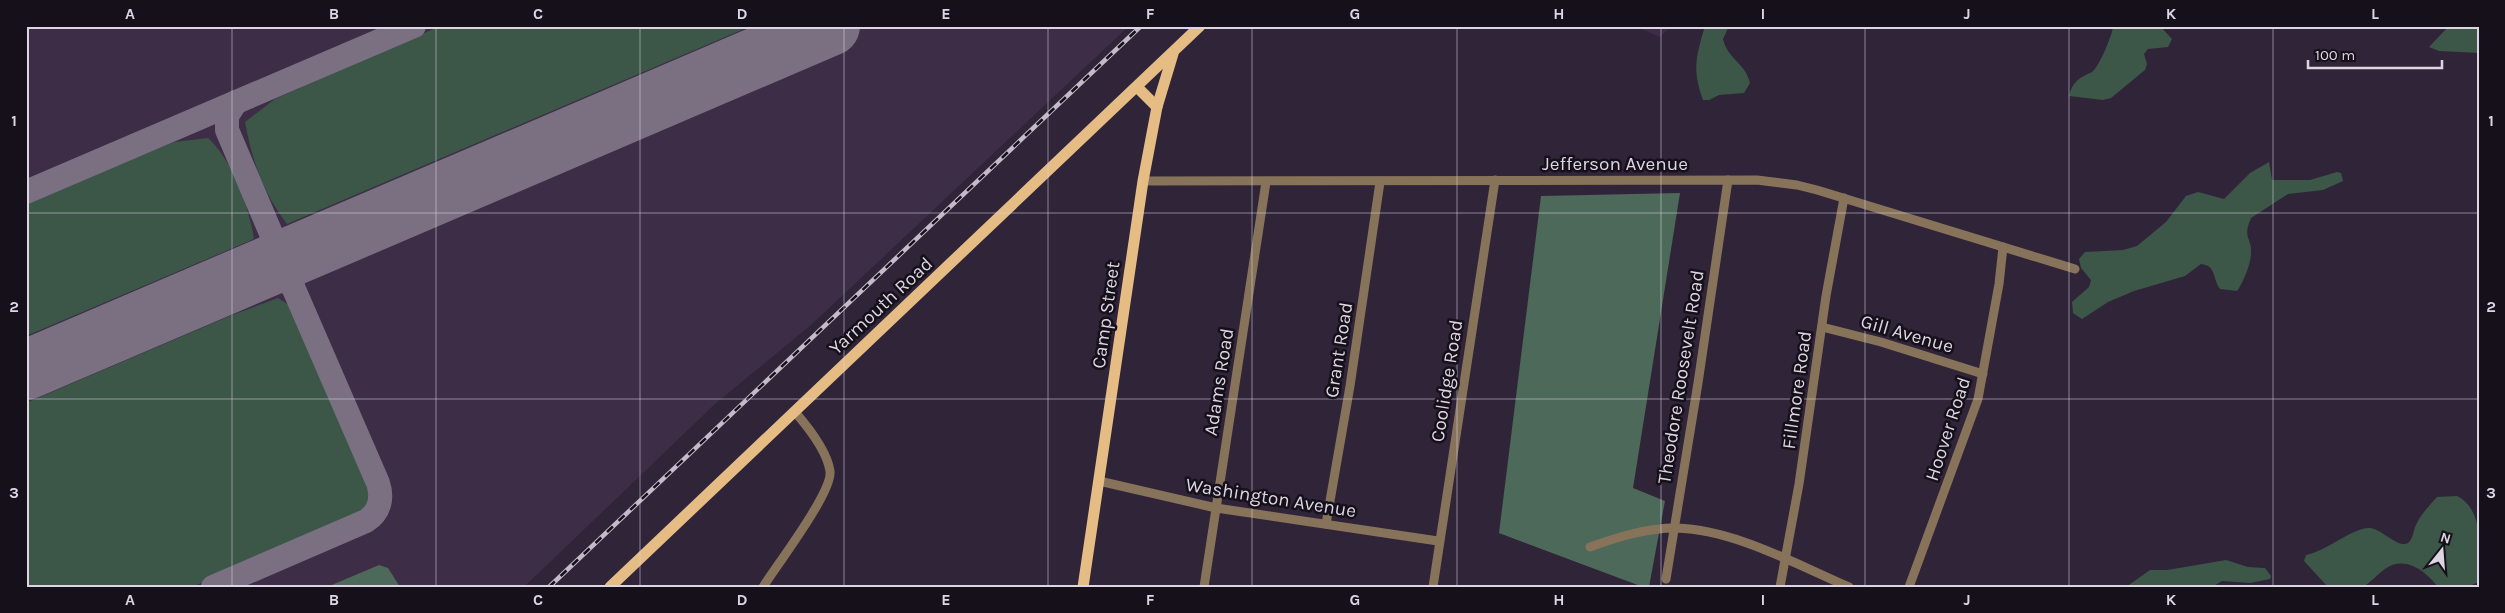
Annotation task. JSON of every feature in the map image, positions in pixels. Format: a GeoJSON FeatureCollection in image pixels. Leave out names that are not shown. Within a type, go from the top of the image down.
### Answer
{"type":"FeatureCollection","features":[{"type":"Feature","properties":{"kind":"main road","name":"Yarmouth Road"},"geometry":{"type":"LineString","coordinates":[[610,587],[1200,26]]}},
{"type":"Feature","properties":{"kind":"main road","name":"Camp Street"},"geometry":{"type":"LineString","coordinates":[[1083,587],[1143,181],[1157,107],[1174,51]]}},
{"type":"Feature","properties":{"kind":"main road"},"geometry":{"type":"LineString","coordinates":[[1137,87],[1157,107]]}},
{"type":"Feature","properties":{"kind":"street","name":"Coolidge Road"},"geometry":{"type":"LineString","coordinates":[[1433,587],[1438,541],[1495,180]]}},
{"type":"Feature","properties":{"kind":"street","name":"Theodore Roosevelt Road"},"geometry":{"type":"LineString","coordinates":[[1666,579],[1728,180]]}},
{"type":"Feature","properties":{"kind":"street","name":"Jefferson Avenue"},"geometry":{"type":"LineString","coordinates":[[1143,181],[1758,180],[1797,185],[1844,198],[2075,269]]}},
{"type":"Feature","properties":{"kind":"street","name":"Adams Road"},"geometry":{"type":"LineString","coordinates":[[1204,587],[1266,182]]}},
{"type":"Feature","properties":{"kind":"street","name":"Grant Road"},"geometry":{"type":"LineString","coordinates":[[1326,524],[1357,340],[1380,182]]}},
{"type":"Feature","properties":{"kind":"street","name":"Fillmore Road"},"geometry":{"type":"LineString","coordinates":[[1780,587],[1799,484],[1822,327],[1844,198]]}},
{"type":"Feature","properties":{"kind":"street","name":"Hoover Road"},"geometry":{"type":"LineString","coordinates":[[1909,587],[1971,421],[1983,374],[1999,284],[2003,247]]}},
{"type":"Feature","properties":{"kind":"street","name":"Gill Avenue"},"geometry":{"type":"LineString","coordinates":[[1822,327],[1881,342],[1983,374]]}},
{"type":"Feature","properties":{"kind":"street"},"geometry":{"type":"LineString","coordinates":[[762,587],[814,509],[830,479],[826,458],[809,429],[794,412]]}},
{"type":"Feature","properties":{"kind":"street","name":"Washington Avenue"},"geometry":{"type":"LineString","coordinates":[[1099,481],[1216,508],[1438,541]]}},
{"type":"Feature","properties":{"kind":"street"},"geometry":{"type":"LineString","coordinates":[[1590,547],[1627,534],[1675,528],[1730,538],[1850,587]]}},
{"type":"Feature","properties":{"kind":"shaded area"},"geometry":{"type":"Polygon","coordinates":[[[26,26],[1129,26],[811,325],[715,404],[524,587],[26,587],[26,26]]]}},
{"type":"Feature","properties":{"kind":"shaded area"},"geometry":{"type":"Polygon","coordinates":[[[1635,26],[1671,26],[1660,37],[1635,26]]]}},
{"type":"Feature","properties":{"kind":"green space"},"geometry":{"type":"Polygon","coordinates":[[[440,26],[751,26],[287,224],[271,200],[260,176],[251,150],[245,122],[275,99],[440,26]]]}},
{"type":"Feature","properties":{"kind":"green space"},"geometry":{"type":"Polygon","coordinates":[[[1705,26],[1729,26],[1723,39],[1729,52],[1748,76],[1750,83],[1744,93],[1719,95],[1709,100],[1703,100],[1697,80],[1696,63],[1705,26]]]}},
{"type":"Feature","properties":{"kind":"green space"},"geometry":{"type":"Polygon","coordinates":[[[2113,26],[2160,26],[2172,39],[2168,47],[2148,49],[2144,54],[2147,64],[2145,70],[2111,98],[2103,100],[2069,96],[2072,87],[2077,81],[2092,72],[2098,65],[2113,26]]]}},
{"type":"Feature","properties":{"kind":"green space"},"geometry":{"type":"Polygon","coordinates":[[[2449,26],[2479,26],[2479,53],[2439,51],[2429,47],[2449,26]]]}},
{"type":"Feature","properties":{"kind":"green space"},"geometry":{"type":"Polygon","coordinates":[[[208,138],[225,159],[244,198],[254,239],[26,336],[26,203],[174,142],[208,138]]]}},
{"type":"Feature","properties":{"kind":"green space"},"geometry":{"type":"Polygon","coordinates":[[[2269,162],[2272,180],[2310,180],[2337,172],[2341,173],[2343,181],[2323,190],[2288,194],[2251,218],[2247,234],[2251,248],[2251,257],[2242,283],[2237,291],[2220,289],[2210,267],[2201,264],[2185,276],[2134,291],[2108,302],[2082,319],[2073,313],[2072,302],[2089,287],[2091,280],[2081,268],[2079,259],[2085,252],[2123,250],[2137,246],[2166,222],[2186,196],[2198,192],[2224,199],[2250,173],[2269,162]]]}},
{"type":"Feature","properties":{"kind":"green space"},"geometry":{"type":"Polygon","coordinates":[[[1680,193],[1633,488],[1665,501],[1649,587],[1643,587],[1499,533],[1541,196],[1680,193]]]}},
{"type":"Feature","properties":{"kind":"green space"},"geometry":{"type":"Polygon","coordinates":[[[278,298],[292,307],[372,489],[372,500],[368,507],[353,518],[192,587],[26,587],[26,403],[232,315],[278,298]]]}},
{"type":"Feature","properties":{"kind":"green space"},"geometry":{"type":"Polygon","coordinates":[[[2457,496],[2473,512],[2477,522],[2480,546],[2479,582],[2467,587],[2438,587],[2421,570],[2407,564],[2399,564],[2385,569],[2363,587],[2328,587],[2304,561],[2306,555],[2314,553],[2363,529],[2375,529],[2395,541],[2404,544],[2408,543],[2420,517],[2437,497],[2457,496]]]}},
{"type":"Feature","properties":{"kind":"green space"},"geometry":{"type":"Polygon","coordinates":[[[2226,560],[2248,567],[2265,568],[2271,576],[2270,579],[2250,583],[2222,581],[2212,587],[2126,587],[2150,570],[2167,570],[2226,560]]]}},
{"type":"Feature","properties":{"kind":"green space"},"geometry":{"type":"Polygon","coordinates":[[[379,565],[388,568],[400,587],[327,587],[379,565]]]}},
{"type":"Feature","properties":{"kind":"taxiway"},"geometry":{"type":"LineString","coordinates":[[26,192],[414,26]]}},
{"type":"Feature","properties":{"kind":"taxiway"},"geometry":{"type":"LineString","coordinates":[[236,102],[227,116],[227,130],[273,238],[289,249],[308,249]]}},
{"type":"Feature","properties":{"kind":"taxiway"},"geometry":{"type":"LineString","coordinates":[[213,587],[366,521],[371,517],[379,504],[378,483],[293,287],[292,281],[295,266],[308,249]]}},
{"type":"Feature","properties":{"kind":"taxiway"},"geometry":{"type":"LineString","coordinates":[[259,270],[279,274],[293,287]]}},
{"type":"Feature","properties":{"kind":"runway"},"geometry":{"type":"LineString","coordinates":[[26,370],[830,26]]}},
{"type":"Feature","properties":{"kind":"railway"},"geometry":{"type":"LineString","coordinates":[[549,587],[1141,26]]}}]}
